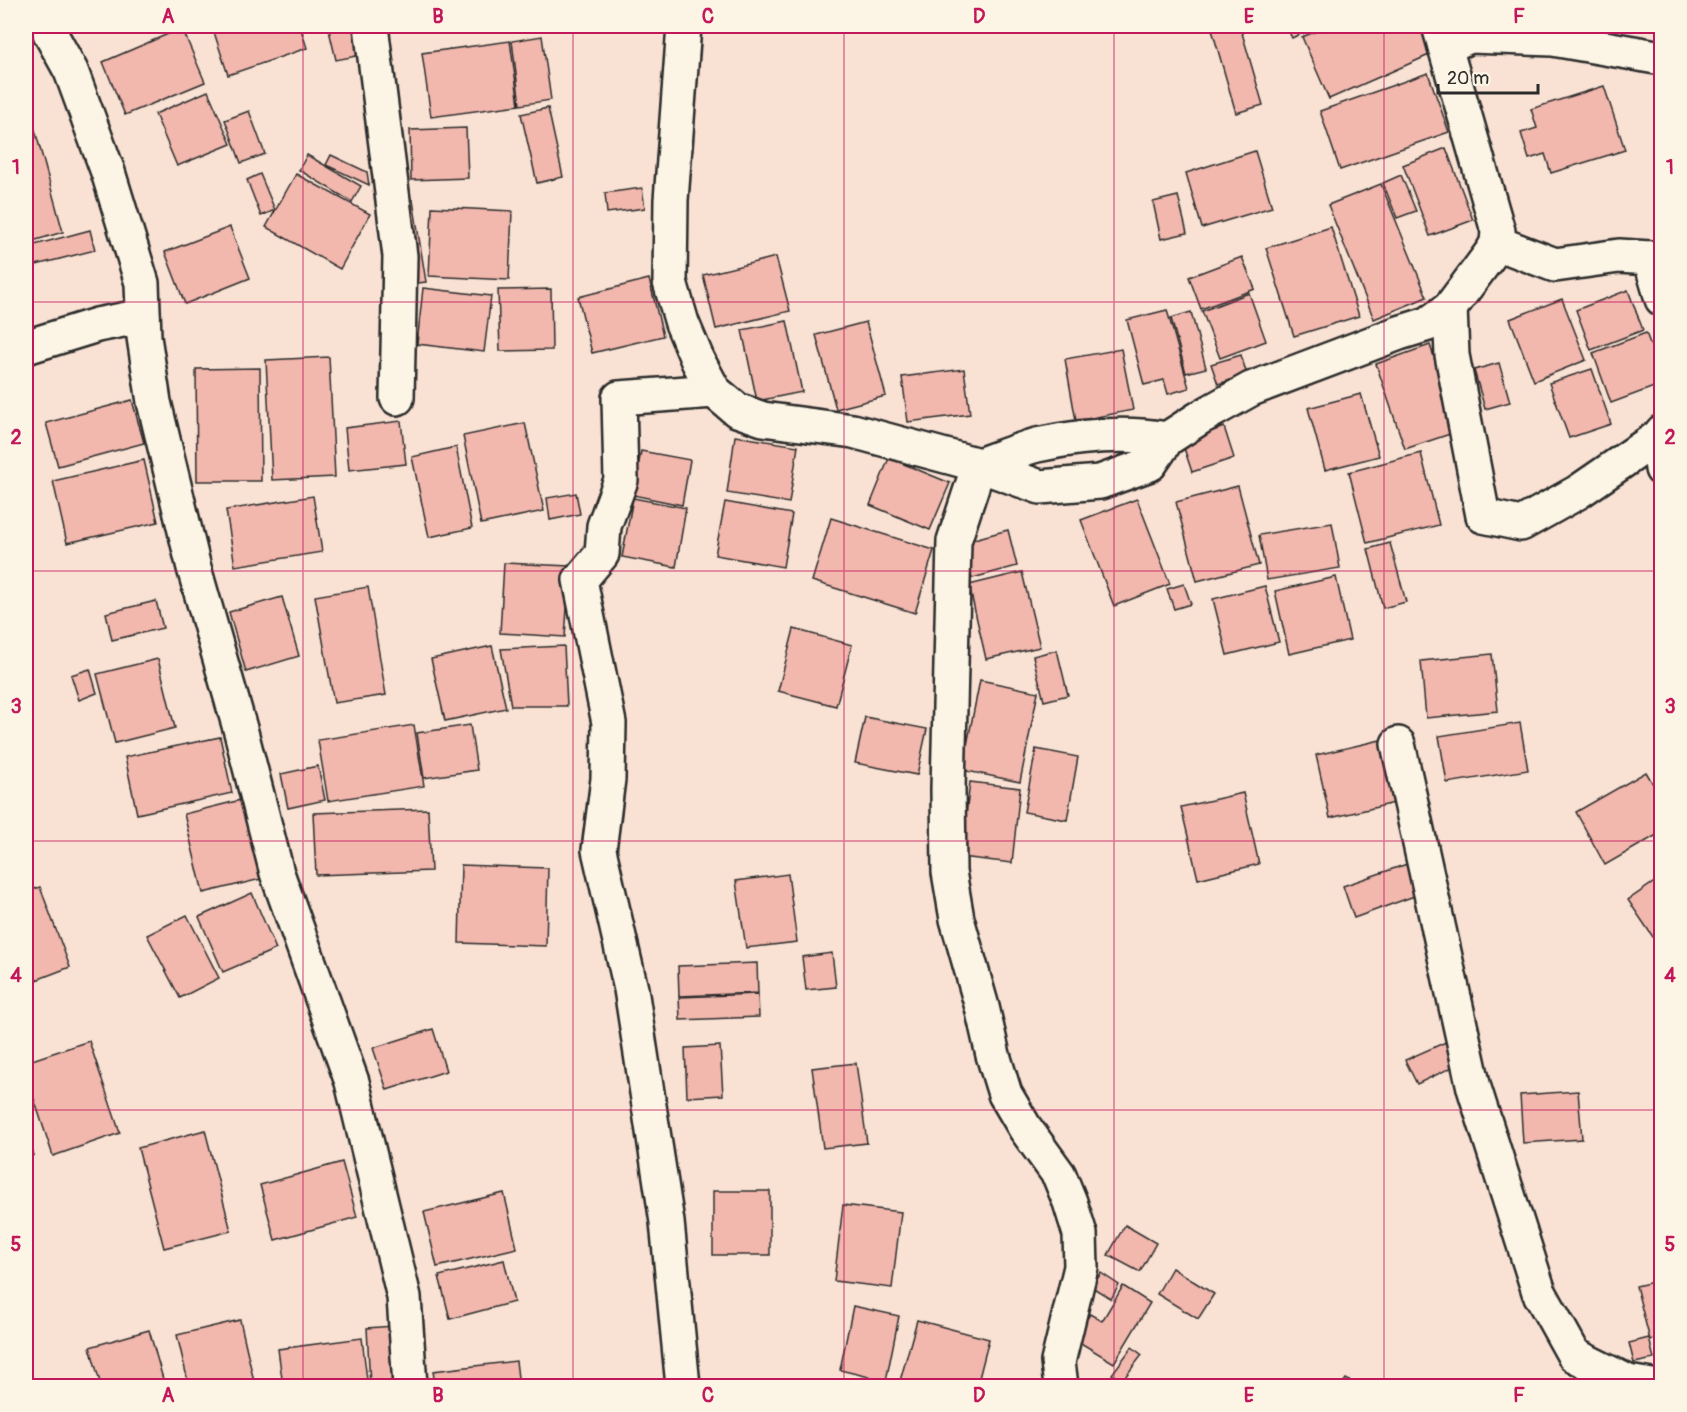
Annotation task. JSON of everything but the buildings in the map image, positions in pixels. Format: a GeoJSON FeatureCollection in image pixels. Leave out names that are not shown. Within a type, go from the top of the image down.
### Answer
{"type":"FeatureCollection","features":[{"type":"Feature","properties":{"kind":"street"},"geometry":{"type":"LineString","coordinates":[[371,26],[400,256],[398,399]]}},
{"type":"Feature","properties":{"kind":"street"},"geometry":{"type":"LineString","coordinates":[[684,26],[671,200],[670,282],[682,323],[714,391],[737,410],[763,419],[853,430],[979,465],[1040,487],[1100,482],[1150,464],[1167,439],[1251,388],[1428,324],[1450,308],[1497,243],[1498,231],[1442,36],[1553,39],[1662,58]]}},
{"type":"Feature","properties":{"kind":"street"},"geometry":{"type":"LineString","coordinates":[[46,34],[71,71],[108,172],[142,283],[144,338],[154,402],[189,546],[241,732],[277,873],[352,1082],[404,1297],[410,1386]]}},
{"type":"Feature","properties":{"kind":"street"},"geometry":{"type":"LineString","coordinates":[[1497,243],[1555,265],[1619,256],[1656,261],[1662,299]]}},
{"type":"Feature","properties":{"kind":"street"},"geometry":{"type":"LineString","coordinates":[[1450,308],[1452,355],[1482,516],[1521,524],[1660,446]]}},
{"type":"Feature","properties":{"kind":"street"},"geometry":{"type":"LineString","coordinates":[[26,346],[97,325],[143,316]]}},
{"type":"Feature","properties":{"kind":"street"},"geometry":{"type":"LineString","coordinates":[[683,1386],[667,1221],[631,989],[599,850],[608,779],[609,723],[580,580],[602,554],[604,526],[621,480],[619,398],[714,391]]}},
{"type":"Feature","properties":{"kind":"street"},"geometry":{"type":"LineString","coordinates":[[979,465],[1037,445],[1097,437],[1141,435],[1167,439]]}},
{"type":"Feature","properties":{"kind":"street"},"geometry":{"type":"LineString","coordinates":[[979,465],[954,541],[948,789],[950,872],[957,919],[1005,1094],[1025,1128],[1059,1175],[1080,1234],[1081,1267],[1058,1362],[1061,1386]]}},
{"type":"Feature","properties":{"kind":"street"},"geometry":{"type":"LineString","coordinates":[[1398,744],[1474,1088],[1539,1292],[1574,1355],[1628,1382],[1652,1386]]}}]}
